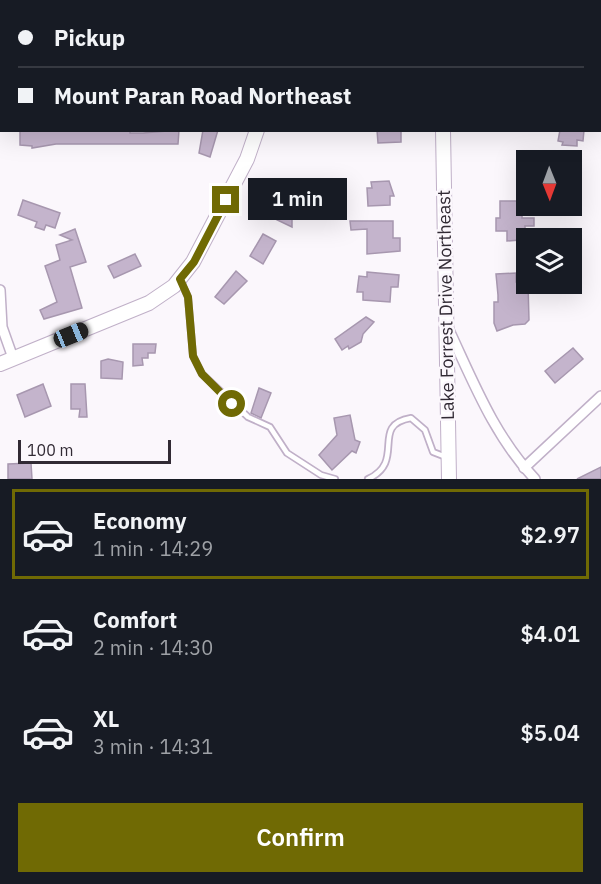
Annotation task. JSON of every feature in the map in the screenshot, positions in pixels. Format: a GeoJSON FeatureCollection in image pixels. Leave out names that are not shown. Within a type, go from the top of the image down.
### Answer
{"type":"FeatureCollection","features":[{"type":"Feature","properties":{"kind":"main road"},"geometry":{"type":"LineString","coordinates":[[7,361],[148,303],[180,279],[194,262],[247,159],[256,132]]}},
{"type":"Feature","properties":{"kind":"main road","name":"Lake Forrest Drive Northeast"},"geometry":{"type":"LineString","coordinates":[[443,132],[449,479]]}},
{"type":"Feature","properties":{"kind":"street"},"geometry":{"type":"LineString","coordinates":[[0,290],[7,361]]}},
{"type":"Feature","properties":{"kind":"street"},"geometry":{"type":"LineString","coordinates":[[446,323],[491,420],[524,468],[535,479]]}},
{"type":"Feature","properties":{"kind":"street"},"geometry":{"type":"LineString","coordinates":[[524,468],[601,396]]}},
{"type":"Feature","properties":{"kind":"lane"},"geometry":{"type":"LineString","coordinates":[[180,279],[188,297],[193,356],[202,374],[248,417],[270,427],[286,453],[321,475],[335,479]]}},
{"type":"Feature","properties":{"kind":"lane"},"geometry":{"type":"LineString","coordinates":[[368,479],[378,474],[387,464],[392,427],[398,420],[411,418],[425,430],[433,452],[448,457]]}},
{"type":"Feature","properties":{"kind":"building"},"geometry":{"type":"Polygon","coordinates":[[[20,132],[179,132],[178,144],[56,144],[32,148],[32,146],[20,145],[20,132]]]}},
{"type":"Feature","properties":{"kind":"building"},"geometry":{"type":"Polygon","coordinates":[[[203,132],[217,132],[210,157],[199,153],[203,132]]]}},
{"type":"Feature","properties":{"kind":"building"},"geometry":{"type":"Polygon","coordinates":[[[377,132],[401,132],[401,142],[378,143],[377,132]]]}},
{"type":"Feature","properties":{"kind":"building"},"geometry":{"type":"Polygon","coordinates":[[[560,132],[584,132],[583,141],[577,140],[577,146],[562,145],[563,142],[558,141],[560,132]]]}},
{"type":"Feature","properties":{"kind":"building"},"geometry":{"type":"Polygon","coordinates":[[[389,181],[394,196],[390,196],[390,205],[368,206],[367,188],[372,188],[371,182],[389,181]]]}},
{"type":"Feature","properties":{"kind":"building"},"geometry":{"type":"Polygon","coordinates":[[[292,182],[292,227],[273,218],[292,182]]]}},
{"type":"Feature","properties":{"kind":"building"},"geometry":{"type":"Polygon","coordinates":[[[23,200],[60,213],[55,228],[46,225],[44,230],[35,227],[37,222],[18,215],[23,200]]]}},
{"type":"Feature","properties":{"kind":"building"},"geometry":{"type":"Polygon","coordinates":[[[500,201],[516,201],[516,216],[534,218],[534,226],[516,228],[516,240],[507,241],[507,231],[496,231],[496,218],[500,218],[500,201]]]}},
{"type":"Feature","properties":{"kind":"building"},"geometry":{"type":"Polygon","coordinates":[[[350,221],[393,221],[393,238],[400,238],[400,251],[367,254],[367,229],[351,230],[350,221]]]}},
{"type":"Feature","properties":{"kind":"building"},"geometry":{"type":"Polygon","coordinates":[[[75,229],[86,262],[70,267],[82,308],[44,319],[40,310],[57,302],[45,266],[60,260],[56,245],[72,240],[60,235],[75,229]]]}},
{"type":"Feature","properties":{"kind":"building"},"geometry":{"type":"Polygon","coordinates":[[[263,234],[276,241],[263,264],[250,256],[263,234]]]}},
{"type":"Feature","properties":{"kind":"building"},"geometry":{"type":"Polygon","coordinates":[[[135,254],[141,266],[114,278],[108,266],[135,254]]]}},
{"type":"Feature","properties":{"kind":"building"},"geometry":{"type":"Polygon","coordinates":[[[236,271],[247,281],[224,304],[215,297],[236,271]]]}},
{"type":"Feature","properties":{"kind":"building"},"geometry":{"type":"Polygon","coordinates":[[[367,272],[399,275],[398,287],[391,287],[390,302],[363,300],[363,292],[357,292],[359,276],[367,277],[367,272]]]}},
{"type":"Feature","properties":{"kind":"building"},"geometry":{"type":"Polygon","coordinates":[[[516,273],[516,294],[528,294],[529,320],[525,324],[513,325],[497,331],[494,323],[494,302],[498,302],[496,274],[516,273]]]}},
{"type":"Feature","properties":{"kind":"building"},"geometry":{"type":"Polygon","coordinates":[[[366,317],[374,322],[363,334],[361,342],[342,350],[335,339],[366,317]]]}},
{"type":"Feature","properties":{"kind":"building"},"geometry":{"type":"Polygon","coordinates":[[[133,344],[156,344],[155,353],[148,353],[148,358],[142,358],[143,365],[133,366],[133,344]]]}},
{"type":"Feature","properties":{"kind":"building"},"geometry":{"type":"Polygon","coordinates":[[[573,348],[583,359],[555,383],[545,371],[573,348]]]}},
{"type":"Feature","properties":{"kind":"building"},"geometry":{"type":"Polygon","coordinates":[[[108,359],[123,362],[122,379],[101,378],[101,361],[108,359]]]}},
{"type":"Feature","properties":{"kind":"building"},"geometry":{"type":"Polygon","coordinates":[[[43,384],[51,406],[25,417],[17,395],[43,384]]]}},
{"type":"Feature","properties":{"kind":"building"},"geometry":{"type":"Polygon","coordinates":[[[71,384],[85,384],[87,417],[79,417],[80,409],[71,409],[71,384]]]}},
{"type":"Feature","properties":{"kind":"building"},"geometry":{"type":"Polygon","coordinates":[[[259,388],[271,393],[261,418],[251,413],[259,388]]]}},
{"type":"Feature","properties":{"kind":"building"},"geometry":{"type":"Polygon","coordinates":[[[350,415],[355,440],[360,442],[356,453],[352,451],[332,470],[319,455],[337,435],[334,418],[350,415]]]}},
{"type":"Feature","properties":{"kind":"building"},"geometry":{"type":"Polygon","coordinates":[[[31,463],[32,479],[8,479],[8,464],[31,463]]]}},
{"type":"Feature","properties":{"kind":"building"},"geometry":{"type":"Polygon","coordinates":[[[601,467],[601,479],[577,479],[601,467]]]}},
{"type":"Feature","properties":{"kind":"route"},"geometry":{"type":"LineString","coordinates":[[226,200],[194,262],[180,279],[188,297],[193,356],[202,374],[232,404]]}}]}
